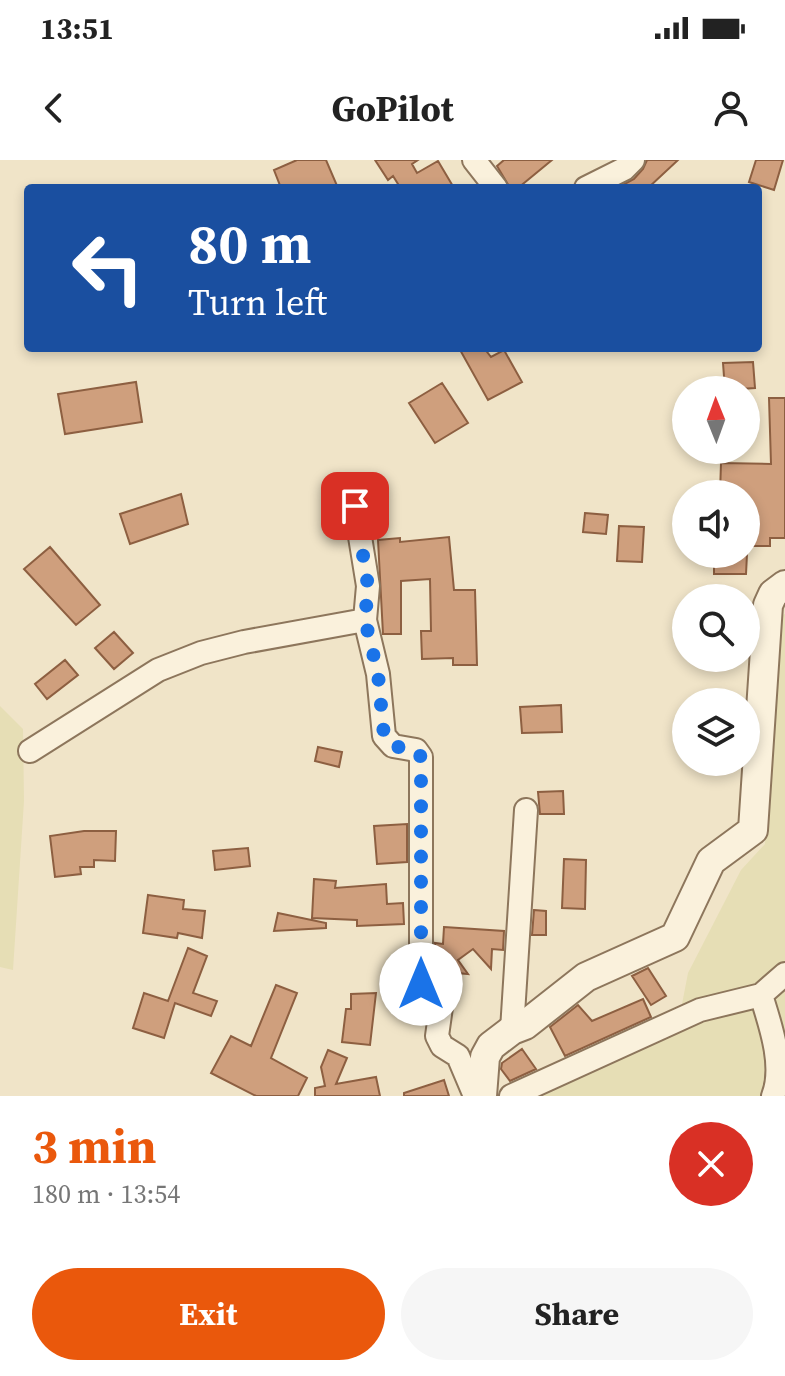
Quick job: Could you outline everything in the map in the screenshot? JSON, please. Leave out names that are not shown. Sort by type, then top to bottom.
[{"type":"street","points":[[474,160],[493,184]]},
{"type":"street","points":[[594,184],[624,169],[633,160]]},
{"type":"street","points":[[355,506],[368,586],[365,620],[378,674],[384,736],[393,746],[416,750],[421,757],[421,984],[442,1000],[437,1036],[442,1046],[458,1056],[475,1096]]},
{"type":"street","points":[[482,1096],[485,1057],[491,1046],[512,1030],[525,1025],[586,977],[675,937],[711,861],[753,830],[768,605],[773,594],[785,585]]},
{"type":"street","points":[[30,751],[158,670],[244,642],[365,620]]},
{"type":"street","points":[[512,1030],[526,810]]},
{"type":"street","points":[[511,1096],[700,1010],[761,995],[785,974]]},
{"type":"street","points":[[761,995],[776,1041],[778,1069],[773,1096]]},
{"type":"shaded area","points":[[785,614],[785,1096],[532,1096],[677,1030],[688,973],[741,870],[765,844],[777,617]]},
{"type":"shaded area","points":[[0,706],[23,729],[24,801],[13,970],[0,967]]},
{"type":"building","points":[[297,160],[326,160],[336,184],[279,184],[274,170]]},
{"type":"building","points":[[375,160],[418,160],[412,164],[417,173],[438,161],[452,184],[398,184],[393,176],[388,180]]},
{"type":"building","points":[[504,160],[552,160],[523,184],[508,184],[497,166]]},
{"type":"building","points":[[647,160],[678,160],[652,184],[625,184],[643,169]]},
{"type":"building","points":[[756,160],[783,160],[774,190],[749,182]]},
{"type":"building","points":[[461,352],[487,352],[491,357],[505,352],[522,382],[488,400]]},
{"type":"building","points":[[753,362],[754,376],[724,376],[723,363]]},
{"type":"building","points":[[136,382],[142,422],[65,434],[58,394]]},
{"type":"building","points":[[442,383],[468,423],[435,443],[409,403]]},
{"type":"building","points":[[769,398],[785,398],[785,538],[770,538],[770,546],[760,546],[760,480],[720,480],[721,464],[771,464]]},
{"type":"building","points":[[181,494],[188,524],[130,544],[120,514]]},
{"type":"building","points":[[585,513],[608,515],[606,534],[583,532]]},
{"type":"building","points":[[619,526],[644,527],[642,562],[617,561]]},
{"type":"building","points":[[449,537],[454,590],[475,590],[477,665],[453,665],[453,658],[422,659],[421,631],[431,631],[430,579],[401,581],[401,634],[383,634],[378,540],[400,538],[400,542]]},
{"type":"building","points":[[50,547],[100,605],[76,625],[24,569]]},
{"type":"building","points":[[714,568],[746,568],[746,574],[714,574]]},
{"type":"building","points":[[114,632],[133,653],[114,669],[95,648]]},
{"type":"building","points":[[65,660],[78,675],[47,699],[35,684]]},
{"type":"building","points":[[561,705],[562,732],[522,733],[520,707]]},
{"type":"building","points":[[318,747],[342,752],[339,767],[315,761]]},
{"type":"building","points":[[563,791],[564,814],[540,814],[538,792]]},
{"type":"building","points":[[407,824],[407,862],[377,864],[374,826]]},
{"type":"building","points":[[84,831],[116,831],[115,861],[94,860],[94,867],[80,867],[81,874],[55,877],[50,836]]},
{"type":"building","points":[[248,848],[250,866],[215,870],[213,851]]},
{"type":"building","points":[[564,859],[586,860],[585,909],[562,908]]},
{"type":"building","points":[[314,879],[336,881],[335,888],[386,884],[387,904],[403,903],[404,924],[357,926],[357,920],[312,918]]},
{"type":"building","points":[[148,895],[184,900],[183,909],[205,911],[202,938],[178,933],[177,938],[143,933]]},
{"type":"building","points":[[534,910],[546,911],[546,935],[532,935]]},
{"type":"building","points":[[278,913],[326,923],[326,928],[274,931]]},
{"type":"building","points":[[444,927],[504,931],[503,950],[492,949],[491,969],[473,949],[458,960],[468,974],[435,971],[435,943],[443,944]]},
{"type":"building","points":[[188,948],[207,956],[193,993],[217,1001],[211,1016],[175,1003],[164,1038],[133,1028],[144,993],[168,1001]]},
{"type":"building","points":[[648,968],[666,996],[651,1005],[632,976]]},
{"type":"building","points":[[276,985],[297,993],[271,1058],[307,1078],[298,1096],[256,1096],[211,1073],[231,1036],[251,1046]]},
{"type":"building","points":[[376,993],[370,1045],[342,1042],[346,1009],[351,1009],[351,994]]},
{"type":"building","points":[[643,999],[651,1017],[565,1056],[550,1027],[578,1005],[592,1021]]},
{"type":"building","points":[[522,1049],[536,1069],[510,1081],[501,1069],[502,1063]]},
{"type":"building","points":[[328,1050],[347,1058],[336,1084],[376,1077],[380,1096],[315,1096],[315,1088],[325,1086],[321,1067]]},
{"type":"building","points":[[444,1080],[449,1096],[404,1096],[404,1093]]},
{"type":"route","points":[[355,506],[368,586],[365,620],[378,674],[384,736],[393,746],[416,750],[421,757],[421,984]]}]
